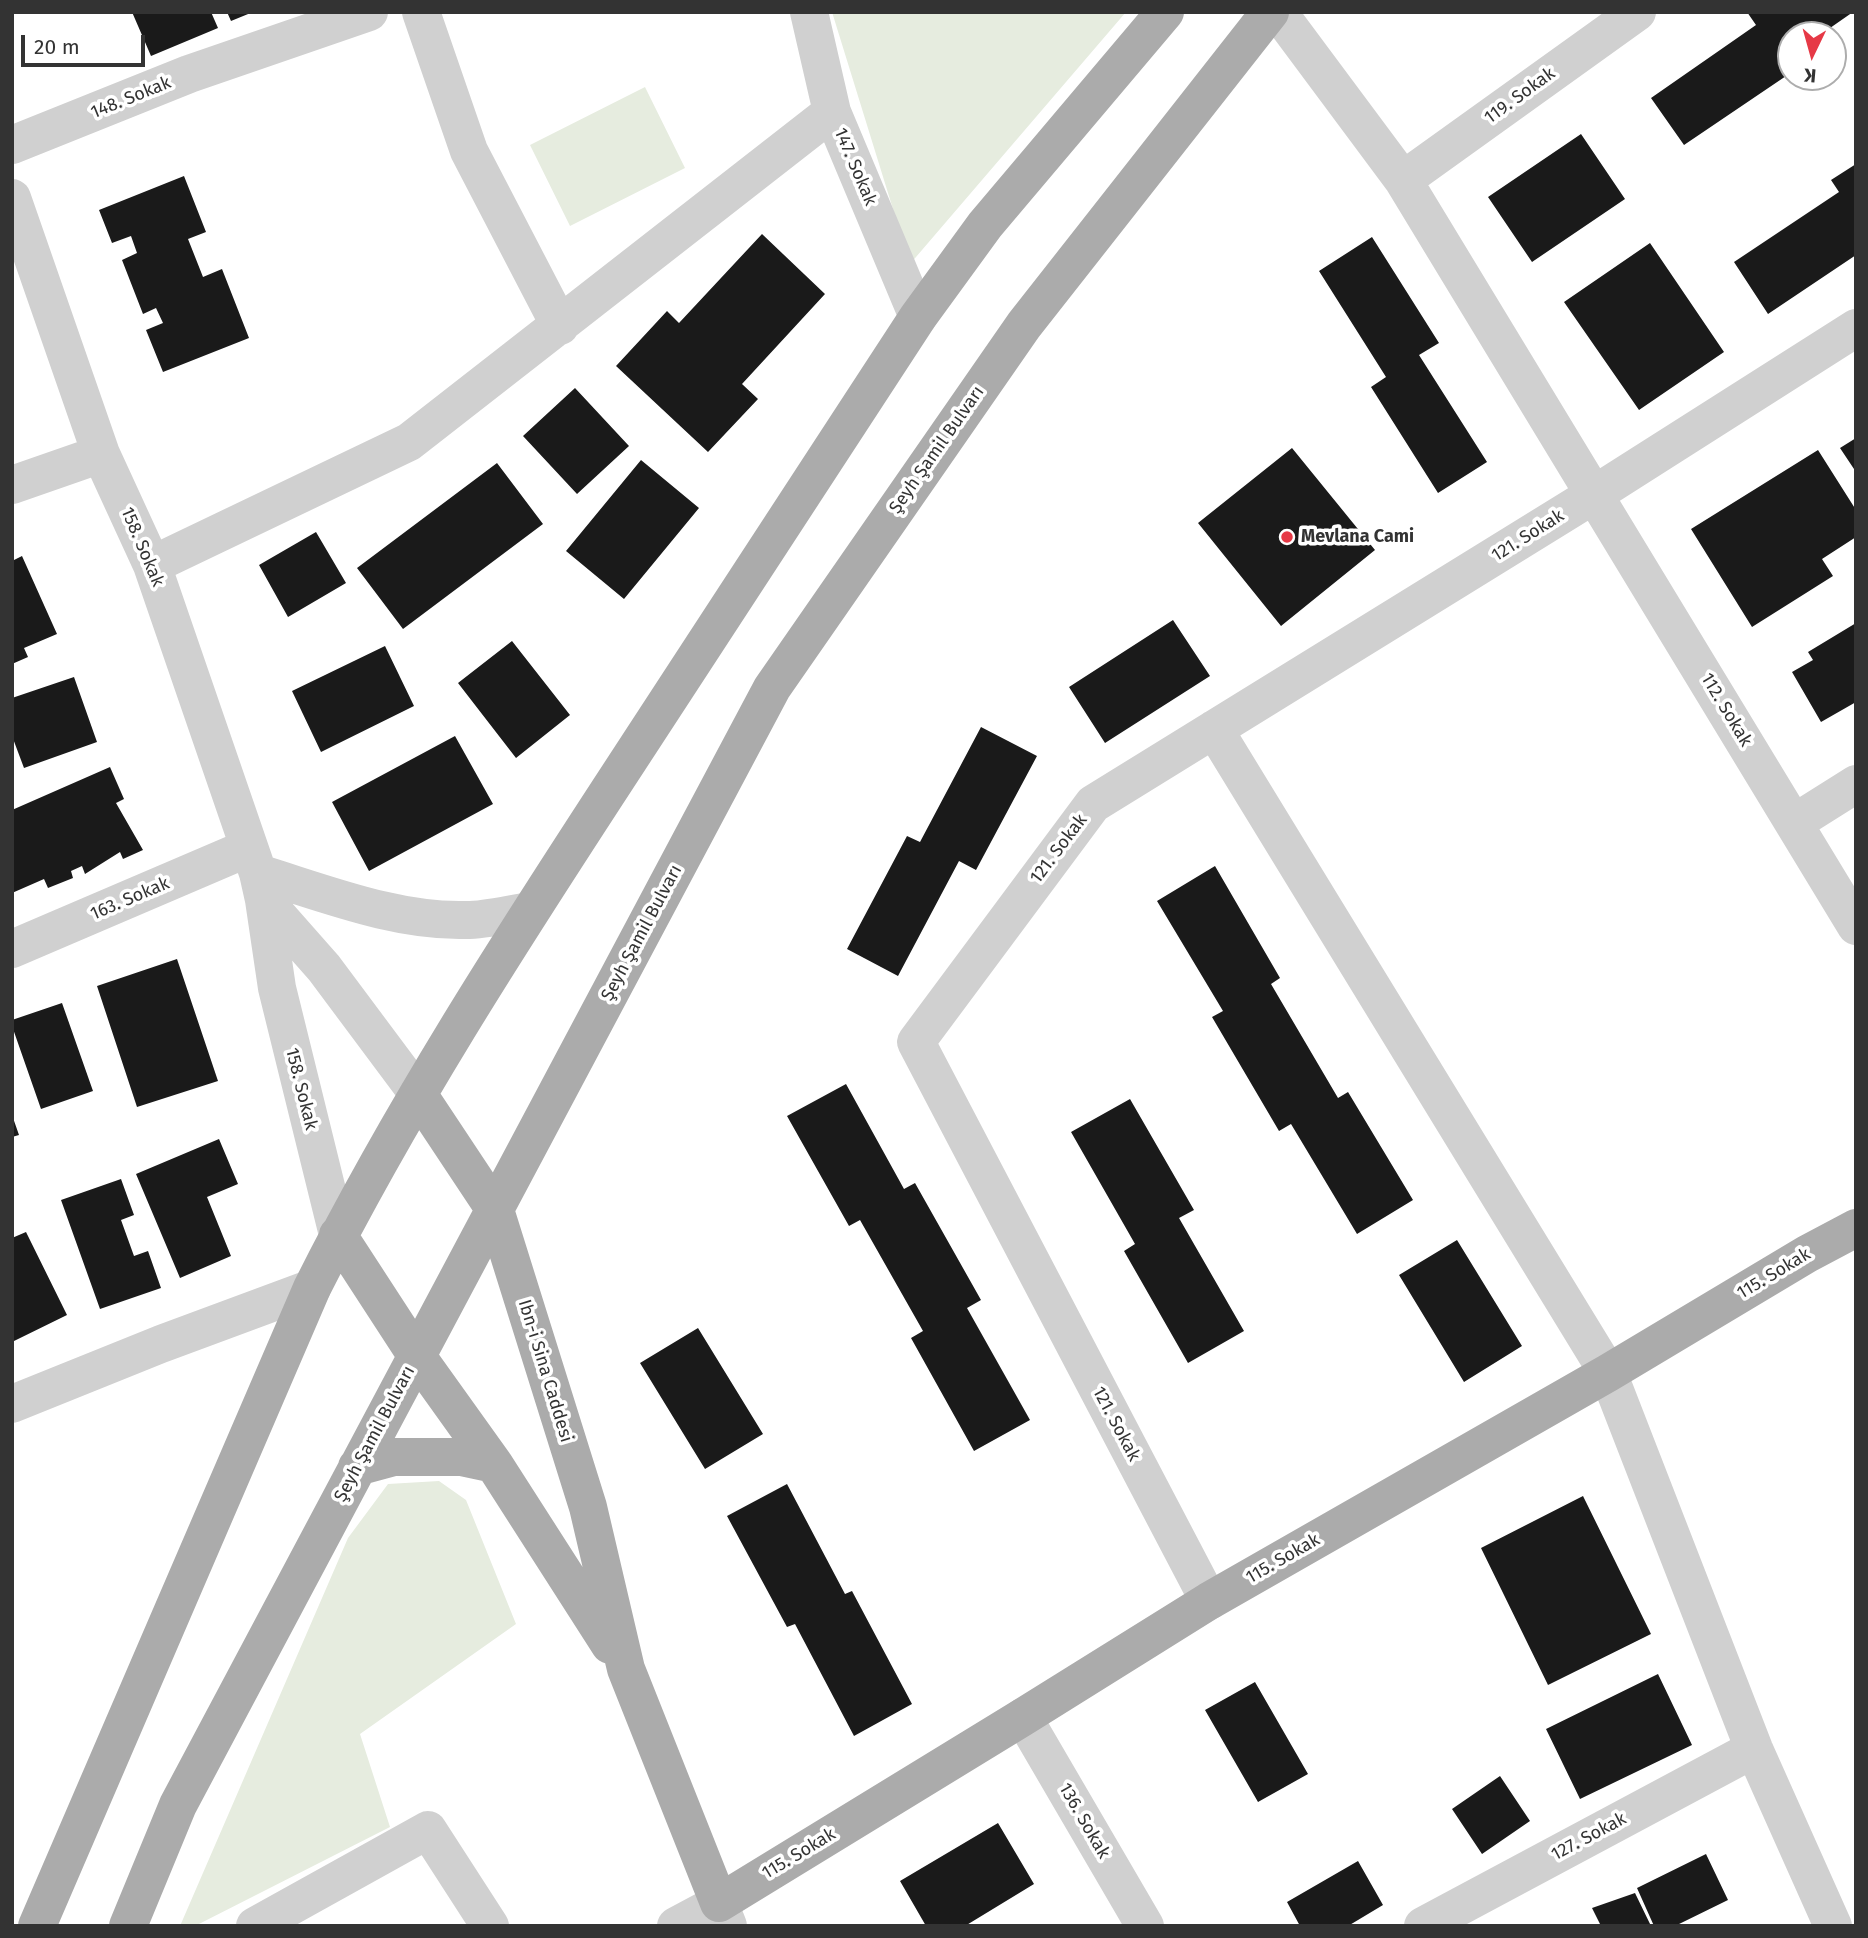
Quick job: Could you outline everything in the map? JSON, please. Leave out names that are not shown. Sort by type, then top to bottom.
[{"type":"main road","points":[[37,1926],[312,1288],[338,1235],[418,1094],[530,911],[918,317],[985,225],[1165,12]]},
{"type":"main road","name":"Şeyh Şamil Bulvarı","points":[[128,1926],[178,1805],[772,688],[1024,325],[1270,12]]},
{"type":"main road","name":"Ibn-i Sina Caddesi","points":[[418,1094],[495,1210],[588,1507],[626,1669],[723,1914]]},
{"type":"main road","name":"115. Sokak","points":[[723,1914],[1023,1717],[1209,1601],[1856,1228]]},
{"type":"main road","name":"Ibn-i Sina Caddesi","points":[[338,1235],[416,1355],[494,1464],[626,1669]]},
{"type":"main road","points":[[357,1467],[394,1457],[461,1457],[494,1464]]},
{"type":"street","name":"148. Sokak","points":[[12,145],[189,74],[369,12]]},
{"type":"street","points":[[421,12],[469,151],[560,326]]},
{"type":"street","name":"147. Sokak","points":[[809,12],[832,112],[918,317]]},
{"type":"street","name":"112. Sokak","points":[[1278,12],[1403,180],[1856,926]]},
{"type":"street","name":"119. Sokak","points":[[1403,180],[1637,12]]},
{"type":"street","points":[[152,565],[410,442],[832,112]]},
{"type":"street","name":"158. Sokak","points":[[12,198],[101,454],[152,565],[257,873],[277,988],[338,1235]]},
{"type":"street","name":"121. Sokak","points":[[1209,1601],[916,1042],[1093,804],[1595,494],[1856,328]]},
{"type":"street","points":[[12,485],[101,454]]},
{"type":"street","points":[[1214,729],[1608,1373],[1755,1749],[1833,1926]]},
{"type":"street","points":[[1794,823],[1856,784]]},
{"type":"street","points":[[257,873],[370,906],[416,916],[466,920],[530,911]]},
{"type":"street","name":"158. Sokak","points":[[257,873],[418,1094]]},
{"type":"street","name":"163. Sokak","points":[[12,949],[257,873]]},
{"type":"street","points":[[12,1404],[161,1344],[312,1288]]},
{"type":"street","name":"136. Sokak","points":[[1023,1717],[1145,1926]]},
{"type":"street","name":"127. Sokak","points":[[1423,1926],[1755,1749]]},
{"type":"street","points":[[256,1926],[428,1830],[490,1926]]},
{"type":"street","points":[[676,1926],[723,1914]]},
{"type":"shaded area","points":[[832,12],[1126,12],[910,264]]},
{"type":"shaded area","points":[[645,87],[685,168],[570,226],[530,145]]},
{"type":"shaded area","points":[[439,1481],[466,1500],[516,1624],[360,1734],[390,1827],[195,1926],[180,1926],[348,1538],[388,1484]]},
{"type":"building","points":[[132,12],[211,12],[218,28],[151,56]]},
{"type":"building","points":[[227,12],[253,12],[231,21]]},
{"type":"building","points":[[1747,12],[1853,12],[1840,21],[1777,21],[1777,82],[1684,145],[1651,98],[1756,25]]},
{"type":"building","points":[[1581,134],[1625,199],[1532,262],[1488,197]]},
{"type":"building","points":[[1856,164],[1856,255],[1768,314],[1734,262],[1839,192],[1831,180]]},
{"type":"building","points":[[184,176],[206,232],[188,239],[203,277],[222,269],[249,338],[163,372],[146,330],[163,323],[156,308],[143,314],[122,260],[137,253],[131,236],[112,243],[99,210]]},
{"type":"building","points":[[762,234],[825,294],[742,384],[758,399],[708,452],[616,366],[667,311],[679,323]]},
{"type":"building","points":[[1372,237],[1439,343],[1419,355],[1487,462],[1438,493],[1371,387],[1386,377],[1319,271]]},
{"type":"building","points":[[1650,243],[1724,352],[1639,410],[1564,302]]},
{"type":"building","points":[[575,388],[629,446],[577,494],[523,436]]},
{"type":"building","points":[[1856,438],[1856,472],[1840,448]]},
{"type":"building","name":"Mevlana Cami","points":[[1292,448],[1375,550],[1281,626],[1198,523]]},
{"type":"building","points":[[1818,450],[1856,510],[1856,537],[1822,559],[1833,576],[1752,627],[1691,529]]},
{"type":"building","points":[[641,460],[699,508],[624,599],[566,551]]},
{"type":"building","points":[[497,463],[543,524],[403,629],[357,568]]},
{"type":"building","points":[[316,532],[346,583],[288,617],[259,565]]},
{"type":"building","points":[[22,556],[57,634],[24,648],[28,657],[12,664],[12,561]]},
{"type":"building","points":[[1173,620],[1210,676],[1105,743],[1069,687]]},
{"type":"building","points":[[1856,623],[1856,702],[1821,722],[1792,672],[1813,660],[1808,652]]},
{"type":"building","points":[[512,641],[570,715],[516,758],[458,683]]},
{"type":"building","points":[[385,646],[414,706],[321,752],[292,691]]},
{"type":"building","points":[[74,677],[97,742],[24,768],[12,736],[12,698]]},
{"type":"building","points":[[981,727],[1037,756],[976,870],[959,861],[898,976],[847,949],[907,836],[920,842]]},
{"type":"building","points":[[455,736],[493,804],[369,871],[332,802]]},
{"type":"building","points":[[110,767],[124,799],[116,803],[143,850],[123,859],[120,852],[85,874],[82,866],[71,871],[73,878],[48,888],[44,879],[12,893],[12,810]]},
{"type":"building","points":[[1215,866],[1280,978],[1271,984],[1338,1098],[1348,1092],[1413,1200],[1357,1234],[1291,1124],[1279,1131],[1212,1017],[1223,1011],[1157,901]]},
{"type":"building","points":[[177,959],[218,1081],[137,1107],[97,986]]},
{"type":"building","points":[[62,1003],[93,1091],[41,1109],[12,1020]]},
{"type":"building","points":[[846,1084],[904,1189],[915,1183],[981,1300],[967,1308],[1030,1420],[974,1451],[911,1338],[923,1331],[860,1220],[849,1226],[787,1116]]},
{"type":"building","points":[[1130,1099],[1194,1210],[1179,1218],[1244,1331],[1188,1363],[1124,1251],[1135,1244],[1071,1132]]},
{"type":"building","points":[[12,1115],[19,1135],[12,1137]]},
{"type":"building","points":[[219,1139],[238,1184],[207,1197],[231,1256],[180,1278],[136,1174]]},
{"type":"building","points":[[121,1179],[134,1215],[121,1220],[134,1256],[148,1251],[161,1288],[100,1309],[61,1200]]},
{"type":"building","points":[[26,1232],[67,1315],[12,1342],[12,1238]]},
{"type":"building","points":[[1457,1240],[1522,1346],[1464,1382],[1399,1275]]},
{"type":"building","points":[[698,1328],[763,1434],[705,1469],[640,1363]]},
{"type":"building","points":[[787,1484],[845,1594],[852,1591],[912,1704],[854,1736],[795,1624],[787,1627],[727,1516]]},
{"type":"building","points":[[1583,1496],[1651,1634],[1548,1685],[1481,1548]]},
{"type":"building","points":[[1658,1674],[1692,1745],[1580,1799],[1546,1729]]},
{"type":"building","points":[[1255,1682],[1308,1774],[1258,1802],[1205,1710]]},
{"type":"building","points":[[1500,1776],[1530,1821],[1482,1854],[1452,1809]]},
{"type":"building","points":[[998,1823],[1034,1884],[965,1926],[926,1926],[900,1881]]},
{"type":"building","points":[[1706,1854],[1728,1900],[1675,1926],[1654,1926],[1637,1888]]},
{"type":"building","points":[[1358,1861],[1383,1905],[1348,1926],[1300,1926],[1287,1902]]},
{"type":"building","points":[[1635,1893],[1651,1926],[1601,1926],[1592,1908]]},
{"type":"place","name":"Mevlana Cami","points":[[1287,537]]}]
